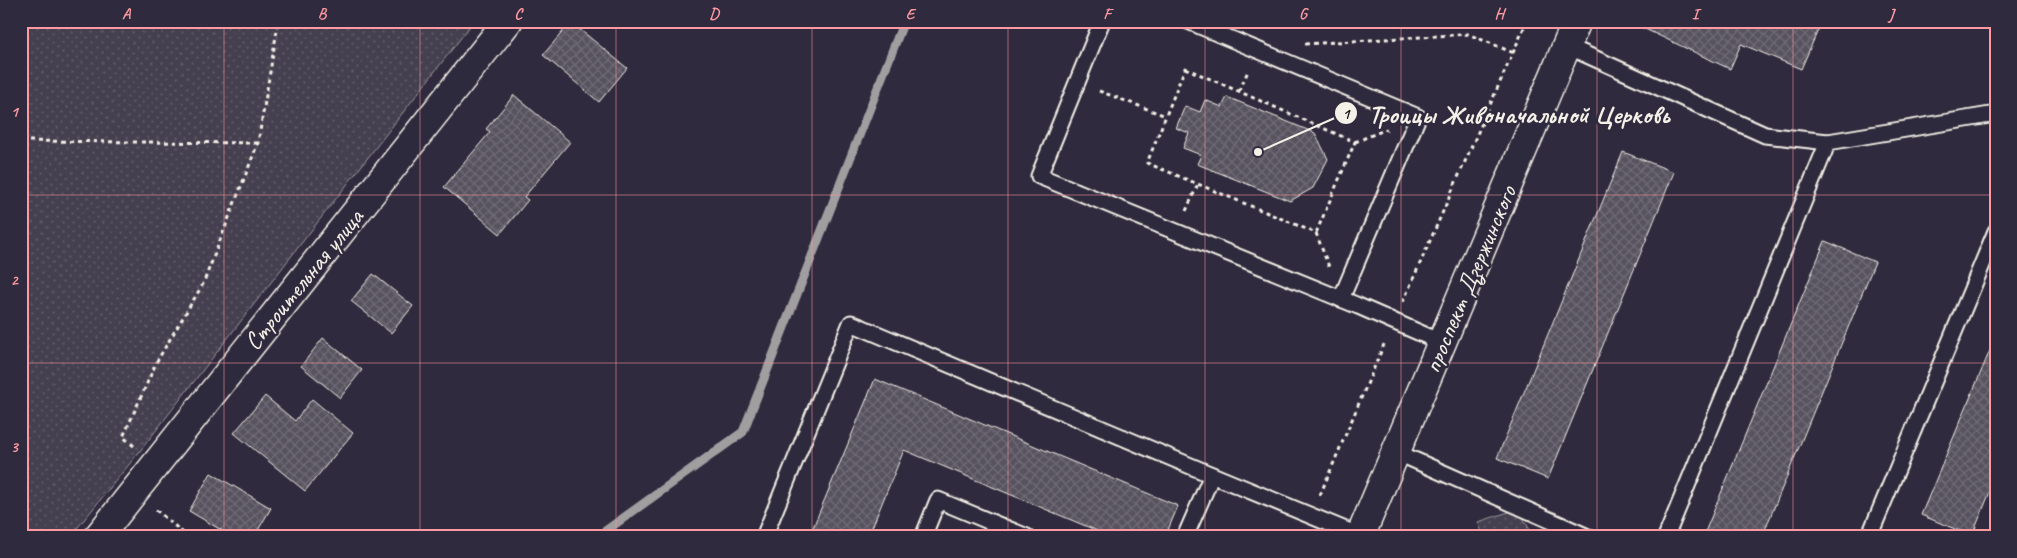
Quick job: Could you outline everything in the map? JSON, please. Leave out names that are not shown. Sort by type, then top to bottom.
[{"type":"street","name":"Строительная улица","points":[[98,537],[508,21]]},
{"type":"street","name":"проспект Дзержинского","points":[[1360,537],[1572,34]]},
{"type":"lane","points":[[1102,21],[1038,176],[1341,299],[1443,343]]},
{"type":"lane","points":[[1188,21],[1418,116],[1341,299]]},
{"type":"lane","points":[[1572,34],[1765,135],[1828,142],[1996,114]]},
{"type":"lane","points":[[1666,537],[1828,142]]},
{"type":"lane","points":[[1869,537],[1996,231]]},
{"type":"lane","points":[[764,537],[851,323],[1360,537]]},
{"type":"lane","points":[[1396,452],[1588,537]]},
{"type":"lane","points":[[1185,537],[1212,474]]},
{"type":"lane","points":[[923,537],[938,500],[1027,537]]},
{"type":"path","points":[[156,464],[124,437],[157,361],[203,284],[258,143],[277,21]]},
{"type":"path","points":[[1311,516],[1394,321],[1527,21]]},
{"type":"path","points":[[1299,44],[1468,34],[1514,53]]},
{"type":"path","points":[[1185,68],[1355,142],[1316,233],[1198,184],[1147,163],[1185,68]]},
{"type":"path","points":[[1077,83],[1166,116]]},
{"type":"path","points":[[21,141],[258,143]]},
{"type":"path","points":[[1177,232],[1198,184]]},
{"type":"path","points":[[134,491],[188,537]]},
{"type":"shaded area","points":[[21,21],[474,21],[140,451],[70,537],[21,537]]},
{"type":"shaded area","points":[[1518,509],[1534,537],[1484,537],[1478,522]]},
{"type":"building","points":[[1628,21],[1822,21],[1801,69],[1741,44],[1730,69]]},
{"type":"building","points":[[571,22],[627,68],[599,102],[543,55]]},
{"type":"building","points":[[514,95],[570,142],[524,197],[528,200],[500,234],[444,187],[490,132],[486,129]]},
{"type":"building","points":[[1227,97],[1315,133],[1328,159],[1313,188],[1290,201],[1197,164],[1201,155],[1183,148],[1189,133],[1176,128],[1185,106],[1200,112],[1205,100],[1222,107]]},
{"type":"building","points":[[1623,152],[1674,172],[1548,479],[1497,458]]},
{"type":"building","points":[[1825,241],[1875,262],[1762,537],[1703,537]]},
{"type":"building","points":[[373,274],[413,306],[391,333],[351,301]]},
{"type":"building","points":[[1996,336],[1996,477],[1972,536],[1921,515]]},
{"type":"building","points":[[323,338],[362,370],[340,398],[301,366]]},
{"type":"building","points":[[875,379],[1178,506],[1165,537],[1112,537],[904,450],[868,537],[809,537]]},
{"type":"building","points":[[265,396],[295,421],[312,399],[353,433],[305,491],[234,433]]},
{"type":"building","points":[[211,473],[271,508],[254,537],[233,537],[189,511]]},
{"type":"waterway","points":[[597,537],[743,432],[904,21]]},
{"type":"place","name":"Троицы Живоначальной Церковь","points":[[1258,152]]}]
